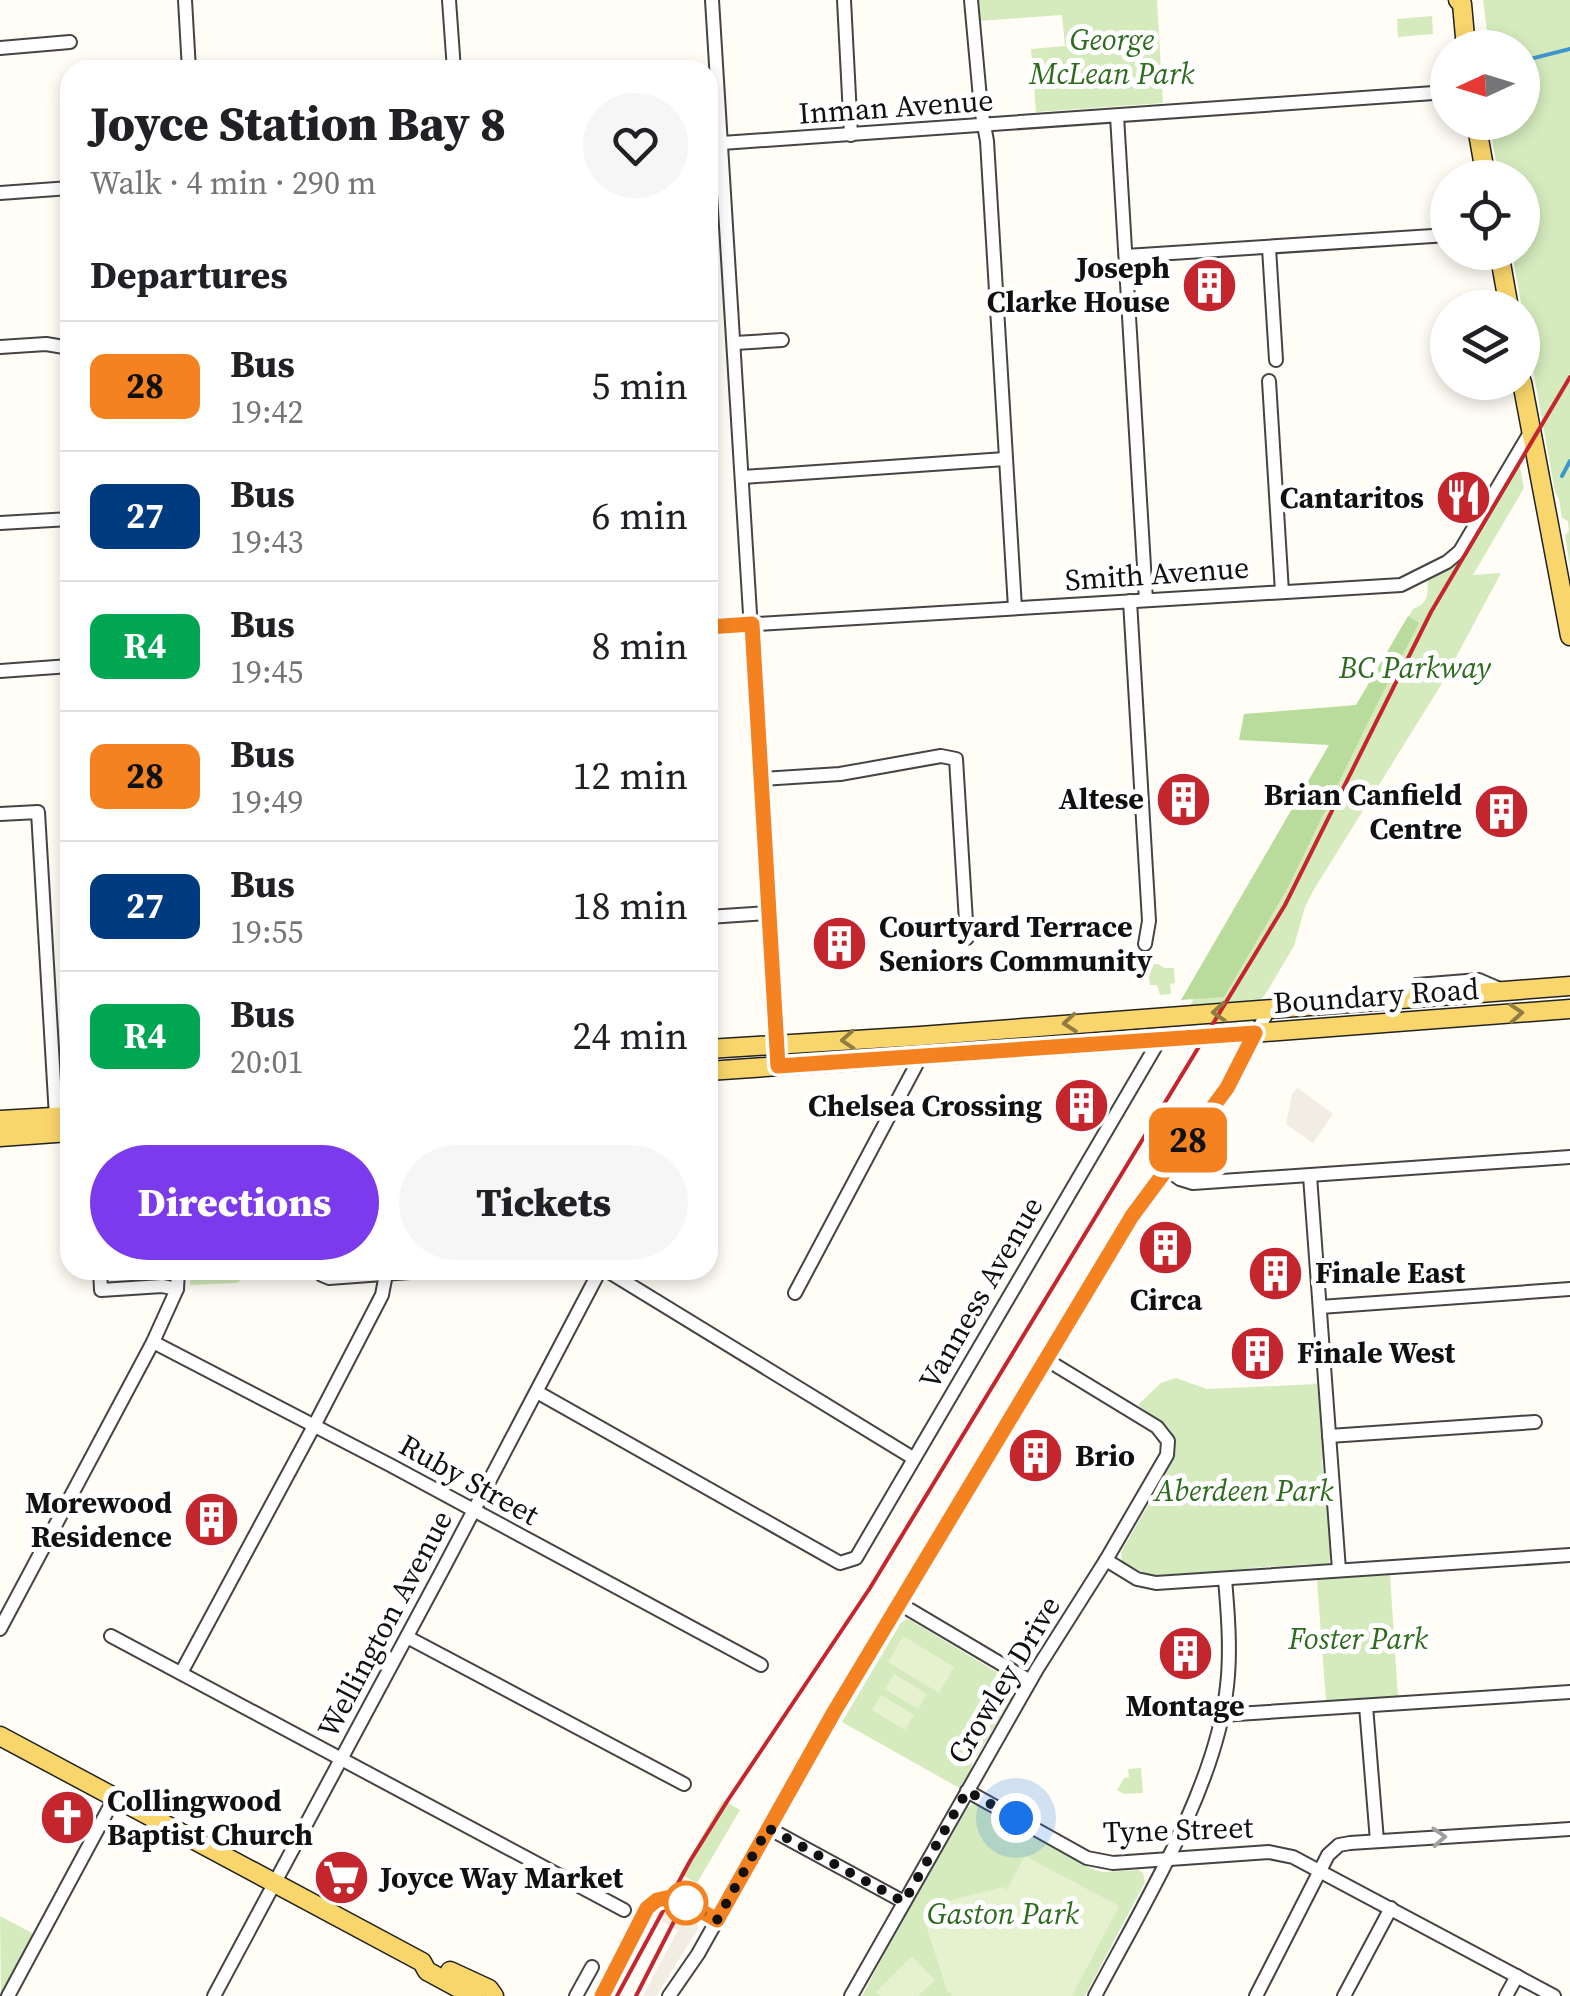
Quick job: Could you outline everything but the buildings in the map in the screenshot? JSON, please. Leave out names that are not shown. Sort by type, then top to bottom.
[{"type":"main road","points":[[1462,1],[1464,30]]},
{"type":"main road","points":[[1525,400],[1570,636]]},
{"type":"main road","name":"Boundary Road","points":[[718,1049],[1570,986]]},
{"type":"main road","name":"Boundary Road","points":[[718,1070],[1570,1009]]},
{"type":"main road","points":[[0,1120],[60,1116]]},
{"type":"main road","points":[[0,1137],[60,1133]]},
{"type":"main road","points":[[0,1736],[422,1962],[431,1962],[490,1989],[494,1996]]},
{"type":"main road","points":[[422,1962],[427,1971],[474,1996]]},
{"type":"street","points":[[185,0],[188,60]]},
{"type":"street","points":[[450,0],[453,60]]},
{"type":"street","points":[[712,0],[713,60]]},
{"type":"street","points":[[844,0],[850,135]]},
{"type":"street","points":[[971,0],[985,125],[1015,608]]},
{"type":"street","points":[[0,48],[70,42]]},
{"type":"street","name":"Inman Avenue","points":[[718,144],[1430,93]]},
{"type":"street","points":[[1117,116],[1146,600]]},
{"type":"street","points":[[718,174],[735,342],[778,1066]]},
{"type":"street","points":[[0,192],[60,189]]},
{"type":"street","points":[[1126,256],[1430,236]]},
{"type":"street","points":[[1270,248],[1276,360]]},
{"type":"street","points":[[735,342],[782,340]]},
{"type":"street","points":[[0,347],[60,346]]},
{"type":"street","points":[[1270,381],[1282,592]]},
{"type":"street","name":"Smith Avenue","points":[[718,626],[1401,585],[1447,562],[1460,550],[1531,431]]},
{"type":"street","points":[[743,476],[1005,459]]},
{"type":"street","points":[[0,523],[60,520]]},
{"type":"street","points":[[1130,601],[1149,921],[1145,944]]},
{"type":"street","points":[[0,670],[60,667]]},
{"type":"street","points":[[761,779],[840,774],[941,756],[956,758],[967,938]]},
{"type":"street","points":[[0,814],[38,812],[60,1080]]},
{"type":"street","points":[[718,916],[769,913]]},
{"type":"street","points":[[669,1996],[698,1954],[834,1712],[1138,1207],[1227,1088],[1268,1008]]},
{"type":"street","points":[[795,1293],[921,1056],[920,1036]]},
{"type":"street","name":"Vanness Avenue","points":[[537,1392],[840,1563],[856,1558],[1160,1039]]},
{"type":"street","points":[[1166,1170],[1193,1183],[1570,1157]]},
{"type":"street","points":[[1310,1176],[1339,1570]]},
{"type":"street","points":[[100,1280],[101,1290],[162,1286],[177,1289]]},
{"type":"street","points":[[0,1629],[152,1342],[177,1280]]},
{"type":"street","points":[[181,1673],[382,1295],[385,1280]]},
{"type":"street","name":"Wellington Avenue","points":[[214,1996],[599,1280]]},
{"type":"street","points":[[616,1280],[914,1458]]},
{"type":"street","points":[[1320,1307],[1570,1289]]},
{"type":"street","name":"Ruby Street","points":[[152,1342],[760,1665]]},
{"type":"street","name":"Crowley Drive","points":[[850,1996],[1030,1680],[1165,1461],[1168,1441],[1164,1434],[1047,1360]]},
{"type":"street","points":[[1329,1436],[1535,1422]]},
{"type":"street","points":[[1106,1560],[1147,1583],[1570,1555]]},
{"type":"street","points":[[1096,1996],[1203,1779],[1227,1687],[1225,1579]]},
{"type":"street","points":[[900,1604],[1030,1680]]},
{"type":"street","points":[[111,1636],[624,1910]]},
{"type":"street","points":[[407,1637],[684,1784]]},
{"type":"street","points":[[1222,1715],[1570,1692]]},
{"type":"street","points":[[1366,1706],[1377,1841]]},
{"type":"street","name":"Tyne Street","points":[[967,1791],[1087,1858],[1113,1863],[1269,1852],[1292,1857],[1554,1996]]},
{"type":"street","points":[[8,1996],[114,1797]]},
{"type":"street","points":[[768,1828],[904,1902]]},
{"type":"street","points":[[1256,1996],[1328,1854],[1339,1845],[1570,1829]]},
{"type":"street","points":[[1344,1996],[1391,1908]]},
{"type":"street","points":[[576,1996],[592,1967]]},
{"type":"street","points":[[1506,1996],[1517,1976]]},
{"type":"green space","name":"George McLean Park","points":[[975,0],[1157,0],[1163,103],[1036,112],[1031,49],[1065,46],[1062,15],[978,21]]},
{"type":"green space","points":[[1483,0],[1570,0],[1570,568],[1565,535],[1569,531],[1568,521],[1562,518],[1555,492],[1538,400],[1540,290],[1519,290],[1515,270],[1540,270],[1540,160],[1496,160],[1492,140],[1540,140],[1540,30],[1487,30]]},
{"type":"green space","points":[[1432,16],[1433,30],[1430,34],[1398,37],[1397,19]]},
{"type":"green space","name":"BC Parkway","points":[[1519,462],[1524,488],[1473,575],[1501,573],[1441,685],[1313,891],[1294,946],[1265,995],[1258,1002],[1188,1009],[1413,609],[1425,600],[1428,577],[1439,571]]},
{"type":"green space","points":[[1408,616],[1419,623],[1288,887],[1224,997],[1181,1000],[1329,745],[1239,740],[1244,714],[1356,705]]},
{"type":"green space","points":[[1147,965],[1174,968],[1171,994],[1160,995],[1157,985],[1150,985]]},
{"type":"green space","points":[[190,1280],[241,1280],[237,1283],[190,1285]]},
{"type":"green space","name":"Aberdeen Park","points":[[1176,1378],[1207,1389],[1317,1384],[1329,1563],[1250,1568],[1243,1572],[1156,1575],[1122,1562],[1121,1552],[1165,1476],[1174,1452],[1169,1428],[1138,1405],[1161,1383]]},
{"type":"green space","name":"Foster Park","points":[[1390,1575],[1398,1697],[1326,1701],[1317,1580]]},
{"type":"green space","points":[[906,1619],[1015,1681],[1017,1689],[961,1789],[842,1722]]},
{"type":"green space","points":[[903,1636],[954,1667],[939,1693],[888,1662]]},
{"type":"green space","points":[[894,1674],[927,1694],[918,1709],[885,1689]]},
{"type":"green space","points":[[881,1695],[914,1715],[905,1730],[872,1710]]},
{"type":"green space","points":[[1141,1768],[1143,1793],[1124,1794],[1117,1790],[1129,1777],[1128,1769]]},
{"type":"green space","points":[[723,1800],[740,1810],[697,1883],[680,1874]]},
{"type":"green space","name":"Gaston Park","points":[[972,1804],[1092,1869],[1143,1873],[1145,1882],[1085,1996],[862,1996],[919,1888]]},
{"type":"green space","points":[[1025,1856],[1119,1906],[1072,1996],[951,1996],[923,1916],[930,1905],[1004,1887],[1006,1891]]},
{"type":"green space","points":[[0,1916],[32,1933],[1,1996]]},
{"type":"green space","points":[[912,1956],[935,1980],[918,1996],[880,1996],[876,1992]]},
{"type":"shaded area","points":[[1298,1088],[1333,1114],[1313,1143],[1286,1124],[1292,1094]]},
{"type":"shaded area","points":[[670,1904],[697,1919],[698,1929],[656,1996],[643,1996],[678,1930],[651,1915],[661,1905]]},
{"type":"waterway","points":[[1540,56],[1570,49]]},
{"type":"waterway","points":[[1562,476],[1570,461]]},
{"type":"railway","points":[[617,1996],[690,1861],[870,1588],[1285,905],[1431,612],[1570,377]]},
{"type":"railway","points":[[636,1996],[686,1898]]},
{"type":"bus line","name":"28","points":[[602,1996],[647,1908],[657,1900],[675,1896],[717,1920],[834,1712],[1132,1216],[1227,1088],[1255,1033],[778,1066],[752,624],[718,626]]},
{"type":"place","name":"Joseph Clarke House","points":[[1209,285]]},
{"type":"place","name":"Cantaritos","points":[[1463,498]]},
{"type":"place","name":"Altese","points":[[1183,799]]},
{"type":"place","name":"Brian Canfield Centre","points":[[1501,812]]},
{"type":"place","name":"Courtyard Terrace Seniors Community","points":[[840,944]]},
{"type":"place","name":"Chelsea Crossing","points":[[1081,1106]]},
{"type":"place","name":"Circa","points":[[1166,1248]]},
{"type":"place","name":"Finale East","points":[[1276,1273]]},
{"type":"place","name":"Finale West","points":[[1258,1353]]},
{"type":"place","name":"Brio","points":[[1036,1456]]},
{"type":"place","name":"Morewood Residence","points":[[211,1520]]},
{"type":"place","name":"Montage","points":[[1185,1654]]},
{"type":"place","name":"Collingwood Baptist Church","points":[[68,1818]]},
{"type":"place","name":"Joyce Way Market","points":[[341,1878]]},
{"type":"route","points":[[686,1903],[717,1920],[768,1828],[904,1902],[967,1791],[1016,1818]]}]
